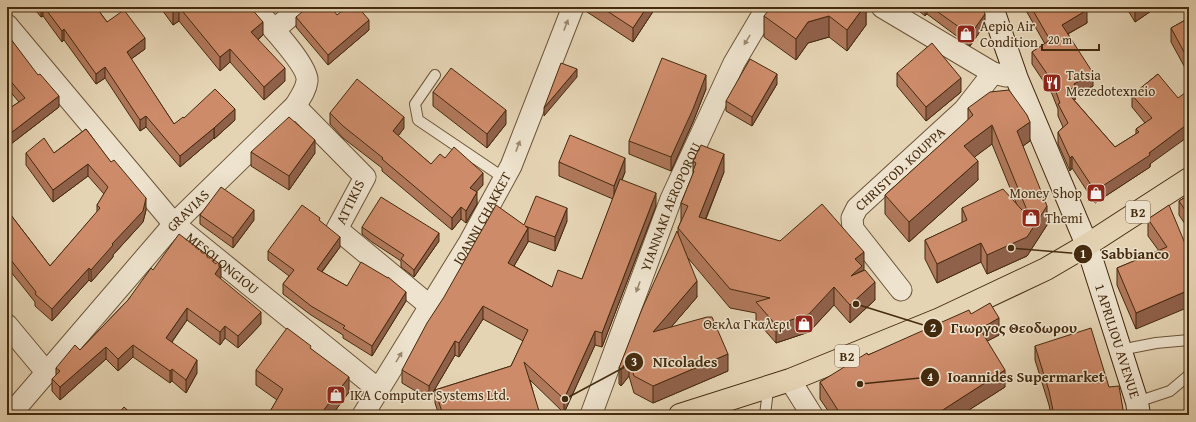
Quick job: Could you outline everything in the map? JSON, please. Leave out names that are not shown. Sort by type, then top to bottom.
[{"type":"main road","name":"1 APRILIOU AVENUE","points":[[992,7],[1017,79],[1087,245],[1138,408]]},
{"type":"main road","name":"B2","points":[[680,415],[790,380],[940,319],[1046,269],[1087,245],[1189,179]]},
{"type":"street","name":"GRAVIAS","points":[[10,415],[174,224],[295,106],[305,91],[308,80],[302,66],[254,7]]},
{"type":"street","points":[[274,30],[301,7]]},
{"type":"street","name":"IOANNI CHAKKET","points":[[363,415],[469,243],[511,166],[573,7]]},
{"type":"street","name":"YIANNAKI AEROPOROU","points":[[591,415],[671,199],[734,63],[767,7]]},
{"type":"street","points":[[882,7],[993,73],[1017,79]]},
{"type":"street","name":"MESOLONGIOU","points":[[7,26],[174,224],[379,390]]},
{"type":"street","name":"CHRISTOD. KOUPPA","points":[[901,290],[853,228],[852,218],[857,208],[964,110],[993,73]]},
{"type":"street","name":"ATTIKIS","points":[[295,106],[365,177],[337,228],[430,306]]},
{"type":"street","points":[[7,326],[47,373]]},
{"type":"street","points":[[790,380],[812,415]]},
{"type":"lane","points":[[435,76],[415,104],[418,120],[504,178]]},
{"type":"lane","points":[[1120,350],[1156,343],[1189,340]]},
{"type":"lane","points":[[1138,408],[1170,391],[1189,375]]},
{"type":"lane","points":[[765,415],[768,390]]},
{"type":"building","points":[[44,7],[96,7],[107,22],[124,10],[145,38],[127,52],[174,124],[183,117],[184,118],[215,89],[235,109],[180,156],[146,116],[140,120],[105,67],[96,74],[64,29],[62,31]]},
{"type":"building","points":[[170,7],[179,7],[173,12]]},
{"type":"building","points":[[179,7],[250,7],[263,22],[251,32],[285,68],[264,87],[230,49],[220,57]]},
{"type":"building","points":[[308,7],[331,7],[337,15],[347,7],[358,7],[369,20],[328,55],[296,17]]},
{"type":"building","points":[[601,7],[647,7],[633,28]]},
{"type":"building","points":[[771,7],[864,7],[847,30],[829,16],[808,22],[796,39],[764,16]]},
{"type":"building","points":[[931,7],[983,7],[985,14],[970,35]]},
{"type":"building","points":[[1031,7],[1085,7],[1087,10],[1062,25],[1093,73],[1074,84],[1075,87],[1066,91],[1115,147],[1139,132],[1136,129],[1152,118],[1132,95],[1158,74],[1178,98],[1189,90],[1189,123],[1149,153],[1150,155],[1095,191],[1072,156],[1070,158],[1058,132],[1068,123],[1058,104],[1060,103],[1052,81],[1032,52],[1050,40]]},
{"type":"building","points":[[1132,7],[1143,7],[1135,12]]},
{"type":"building","points":[[1189,18],[1189,61],[1171,28]]},
{"type":"building","points":[[7,34],[38,75],[40,74],[59,96],[7,136],[7,110],[25,98],[7,77]]},
{"type":"building","points":[[932,43],[961,78],[926,107],[897,73]]},
{"type":"building","points":[[662,58],[706,75],[693,109],[671,157],[629,141]]},
{"type":"building","points":[[750,59],[777,74],[752,117],[726,101]]},
{"type":"building","points":[[561,63],[577,69],[544,108]]},
{"type":"building","points":[[451,68],[506,110],[487,134],[433,92]]},
{"type":"building","points":[[357,79],[404,117],[393,131],[431,164],[440,154],[445,158],[454,147],[483,173],[470,188],[477,192],[466,211],[461,207],[452,218],[382,159],[383,158],[343,126],[330,113]]},
{"type":"building","points":[[1009,90],[1027,115],[1030,122],[1017,131],[1047,206],[1027,237],[987,255],[981,243],[937,264],[925,240],[967,220],[962,208],[1003,189],[1031,220],[992,125],[964,146],[978,161],[909,222],[885,195],[973,115],[968,108],[990,92]]},
{"type":"building","points":[[289,117],[315,140],[289,176],[251,152]]},
{"type":"building","points":[[86,129],[111,162],[114,160],[146,198],[143,211],[112,244],[113,245],[91,270],[89,268],[52,309],[35,294],[36,292],[7,255],[7,210],[50,266],[100,208],[97,205],[108,187],[88,164],[53,190],[26,153],[44,138],[54,153]]},
{"type":"building","points":[[570,135],[625,158],[614,186],[559,162]]},
{"type":"building","points":[[701,145],[724,154],[699,217],[780,241],[822,204],[864,252],[855,259],[862,266],[851,276],[865,270],[875,282],[850,305],[834,287],[809,314],[776,325],[756,302],[770,298],[730,289],[678,228],[688,206],[681,203],[694,171],[696,163],[693,161]]},
{"type":"building","points":[[620,179],[656,193],[602,333],[595,331],[564,399],[524,362],[539,411],[527,415],[443,415],[435,390],[511,366],[528,330],[483,306],[459,343],[455,341],[429,386],[402,370],[427,323],[444,297],[496,205],[524,225],[536,196],[567,208],[555,237],[525,226],[528,228],[508,263],[552,287],[558,270],[582,279]]},
{"type":"building","points":[[221,187],[254,210],[233,238],[200,215]]},
{"type":"building","points":[[1189,195],[1189,216],[1179,201]]},
{"type":"building","points":[[381,197],[439,233],[414,270],[401,259],[404,255],[362,227]]},
{"type":"building","points":[[302,205],[320,218],[319,220],[340,237],[317,269],[347,286],[361,262],[388,277],[406,292],[372,346],[343,328],[345,326],[311,306],[283,284],[294,270],[268,251]]},
{"type":"building","points":[[1169,205],[1189,253],[1189,290],[1136,313],[1117,268],[1167,247],[1148,219]]},
{"type":"building","points":[[677,231],[697,281],[653,332],[707,317],[712,317],[728,354],[653,386],[634,376],[629,359],[621,369],[619,368],[642,309]]},
{"type":"building","points":[[179,234],[221,265],[215,274],[261,312],[238,336],[225,326],[220,332],[187,308],[166,338],[197,360],[186,380],[172,369],[170,371],[133,345],[118,359],[106,347],[60,387],[52,379],[60,371],[56,368],[75,345],[80,350],[128,300],[151,268],[153,270]]},
{"type":"building","points":[[990,303],[999,318],[980,329],[1005,370],[935,415],[841,415],[820,382],[867,353],[868,355],[969,310],[971,314]]},
{"type":"building","points":[[287,328],[311,346],[310,348],[349,377],[320,415],[268,415],[283,389],[256,370]]},
{"type":"building","points":[[1091,328],[1109,387],[1119,386],[1124,415],[1054,415],[1049,391],[1035,346]]},
{"type":"building","points":[[124,407],[133,415],[117,415]]},
{"type":"building","points":[[1189,411],[1189,415],[1174,415]]},
{"type":"place","name":"Aepio Air Condition","points":[[966,34]]},
{"type":"place","name":"Tatsia Mezedotexneio","points":[[1052,83]]},
{"type":"place","name":"Money Shop","points":[[1096,193]]},
{"type":"place","name":"Themi","points":[[1031,218]]},
{"type":"place","name":"Sabbianco","points":[[1011,248]]},
{"type":"place","name":"Γιωργος Θεοδωρου","points":[[856,304]]},
{"type":"place","name":"Θεκλα Γκαλερι","points":[[804,324]]},
{"type":"place","name":"Ioannides Supermarket","points":[[860,384]]},
{"type":"place","name":"IKA Computer Systems Ltd.","points":[[336,395]]},
{"type":"place","name":"NIcolades","points":[[565,399]]}]
